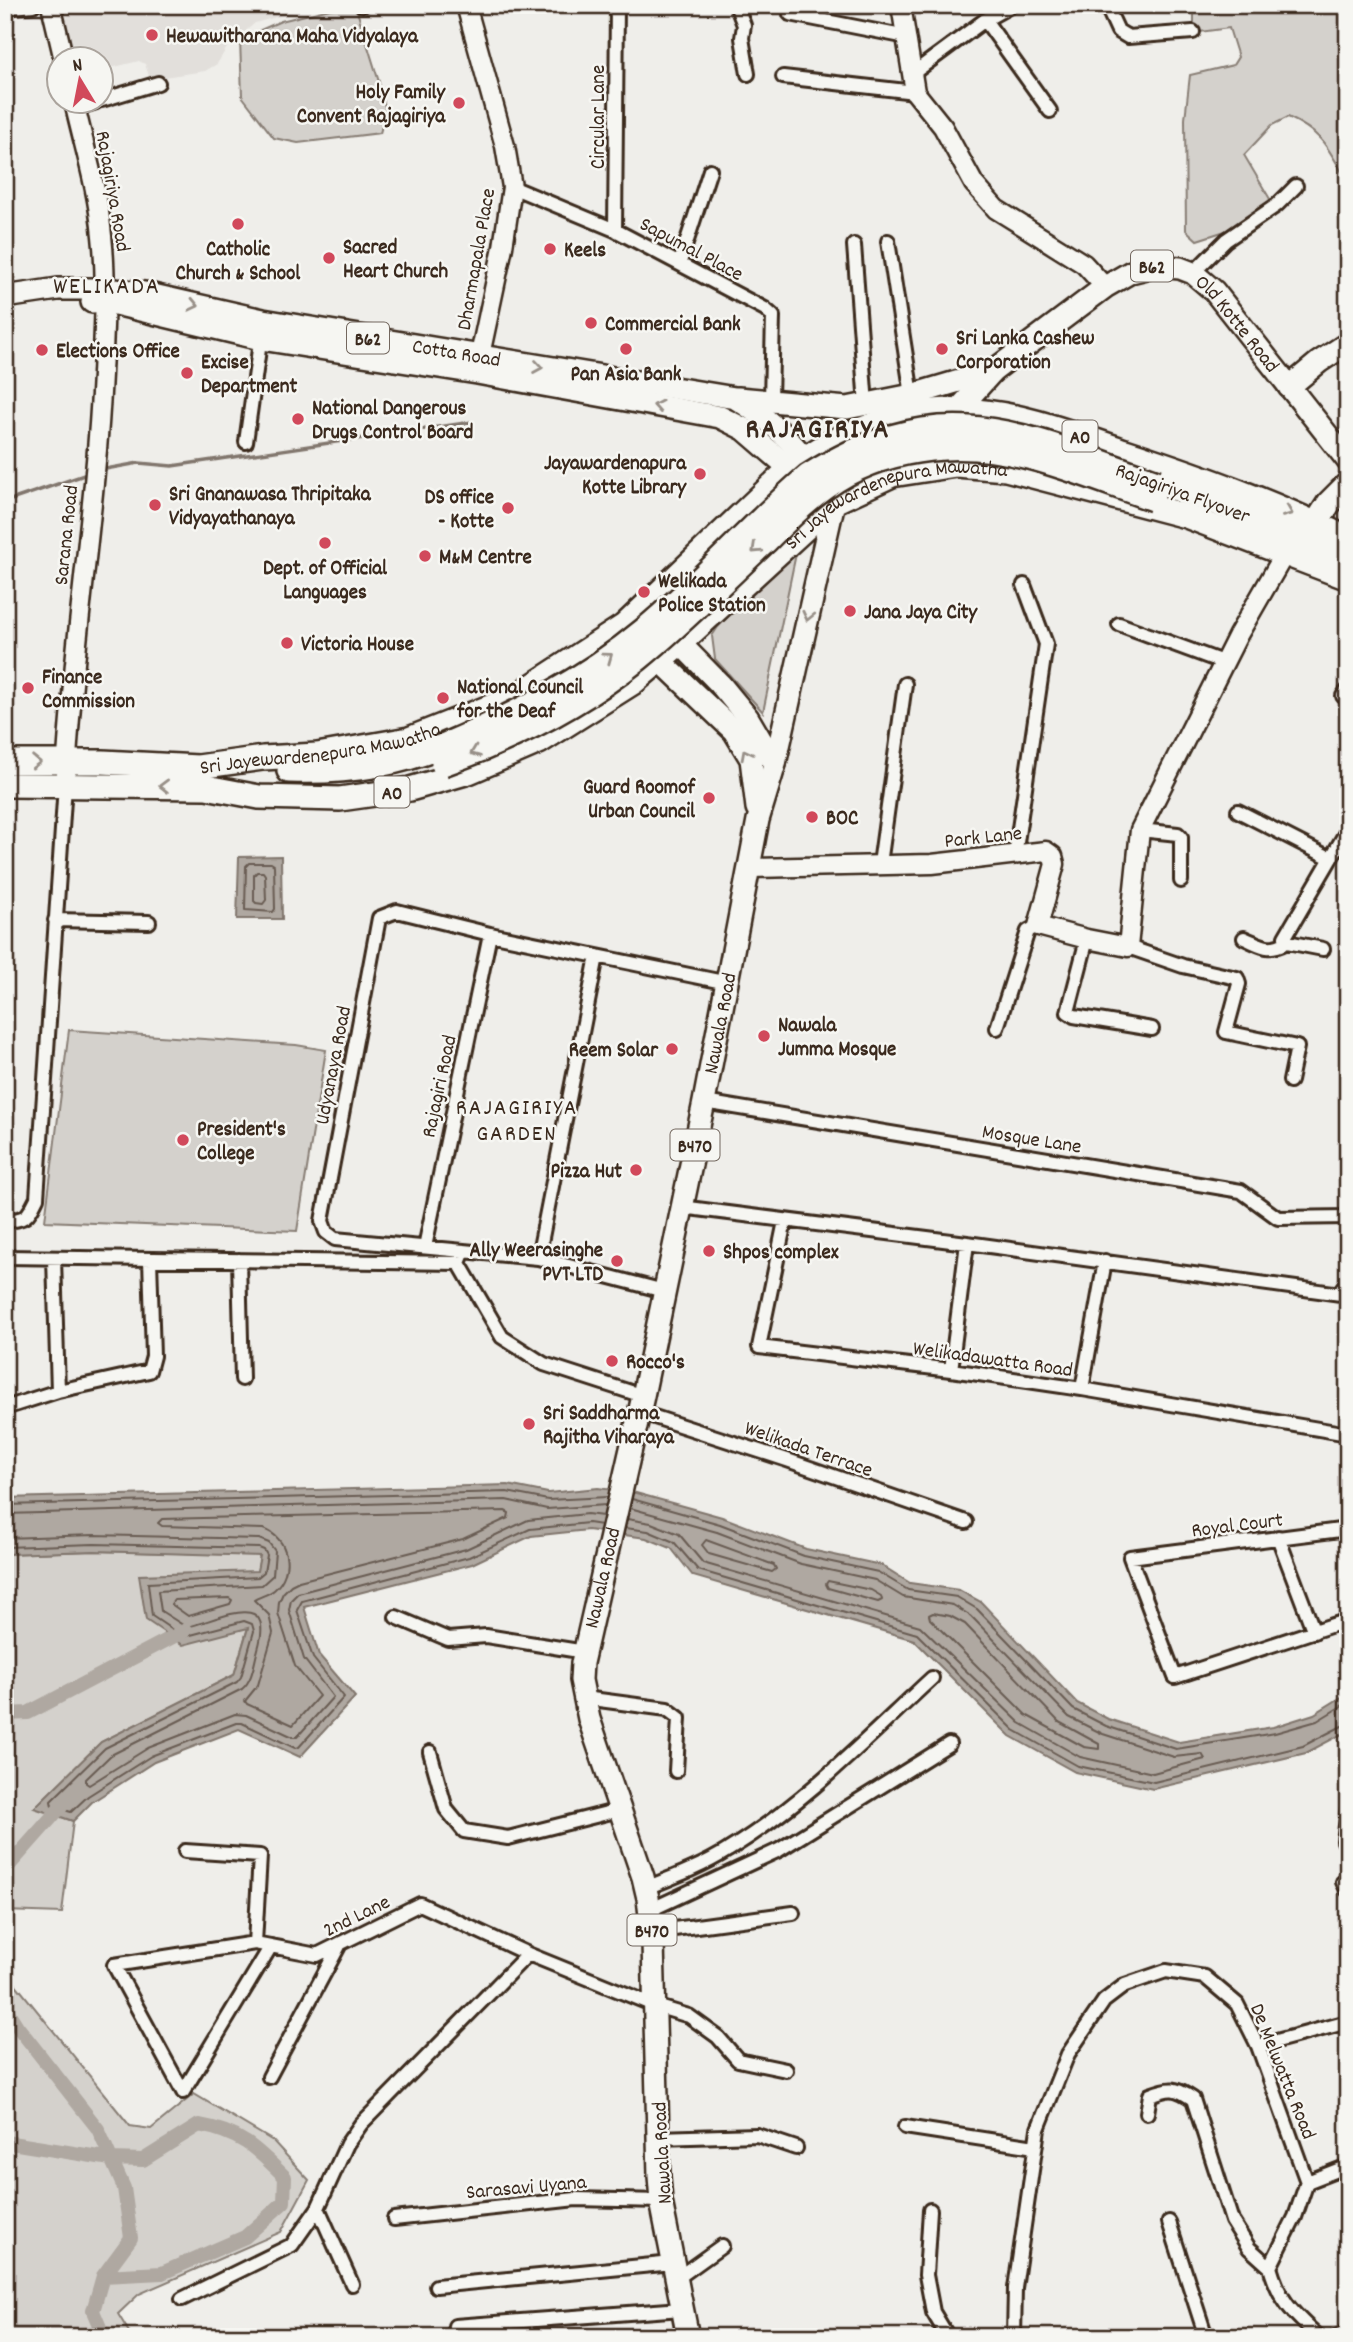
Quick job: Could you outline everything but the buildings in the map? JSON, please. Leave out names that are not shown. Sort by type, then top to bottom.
[{"type":"highway","name":"Sri Jayewardenepura Mawatha","points":[[202,777],[263,758],[317,755],[409,739],[514,697],[624,626],[797,463],[864,427],[934,411],[1002,415],[1060,429],[1189,472],[1316,523],[1348,539]]},
{"type":"highway","name":"Rajagiriya Flyover","points":[[202,777],[358,768],[425,753],[505,719],[575,681],[645,629],[808,476],[858,448],[905,433],[931,428],[974,427],[1027,437],[1221,505],[1348,556]]},
{"type":"highway","name":"Rajagiriya Flyover","points":[[202,777],[323,786],[382,780],[443,764],[517,735],[577,702],[637,659],[815,495],[869,463],[919,450],[963,447],[1024,456],[1348,568]]},
{"type":"highway","name":"Sri Jayewardenepura Mawatha","points":[[5,762],[66,774],[202,777],[259,797],[340,799],[410,789],[469,772],[539,742],[634,682],[834,502],[892,475],[956,465],[1006,469],[1186,516],[1348,578]]},
{"type":"highway","points":[[1316,523],[1329,503],[1348,484]]},
{"type":"highway","points":[[514,697],[576,677],[580,677],[587,685],[587,697],[539,742]]},
{"type":"highway","name":"Sri Jayewardenepura Mawatha","points":[[5,785],[66,774]]},
{"type":"main road","name":"Old Kotte Road","points":[[957,411],[993,371],[1105,287],[1143,267],[1166,266],[1193,273],[1214,291],[1348,461]]},
{"type":"main road","name":"Cotta Road","points":[[5,298],[58,289],[103,295]]},
{"type":"main road","name":"Cotta Road","points":[[5,313],[103,295],[144,293],[262,330],[478,365],[733,398],[757,411],[797,463]]},
{"type":"main road","points":[[1289,387],[1319,362],[1348,343]]},
{"type":"main road","name":"Cotta Road","points":[[478,365],[725,419],[797,463]]},
{"type":"main road","name":"Old Kotte Road","points":[[733,398],[856,406],[912,395],[993,371]]},
{"type":"main road","points":[[725,419],[733,398]]},
{"type":"main road","points":[[856,406],[934,411]]},
{"type":"main road","points":[[797,463],[834,502]]},
{"type":"main road","name":"Nawala Road","points":[[688,2337],[662,2201],[650,1910],[646,1888],[584,1698],[581,1680],[704,1102],[751,868],[758,820],[775,764],[834,502]]},
{"type":"main road","points":[[645,608],[680,642],[748,718],[775,764]]},
{"type":"main road","name":"Nawala Road","points":[[624,626],[734,731],[751,759],[758,820]]},
{"type":"street","points":[[5,8],[33,5]]},
{"type":"street","points":[[51,5],[61,46]]},
{"type":"street","name":"Dharmapala Place","points":[[466,5],[505,146],[512,187],[503,247],[478,365]]},
{"type":"street","name":"Circular Lane","points":[[615,230],[617,5]]},
{"type":"street","points":[[736,5],[744,25],[742,38],[748,74]]},
{"type":"street","points":[[901,5],[915,92],[943,127],[974,184],[996,209],[1084,264],[1105,287]]},
{"type":"street","points":[[912,74],[985,20],[1012,5]]},
{"type":"street","points":[[1106,5],[1118,31],[1128,37],[1193,32]]},
{"type":"street","points":[[790,13],[907,37]]},
{"type":"street","points":[[985,20],[1050,111]]},
{"type":"street","points":[[783,77],[915,92]]},
{"type":"street","points":[[116,96],[158,83]]},
{"type":"street","name":"Rajagiriya Road","points":[[77,116],[95,192],[102,237],[103,295]]},
{"type":"street","points":[[680,262],[710,170]]},
{"type":"street","points":[[1193,273],[1226,240],[1278,205],[1296,186]]},
{"type":"street","name":"Sapumal Place","points":[[512,187],[615,230],[765,309],[772,316],[771,400]]},
{"type":"street","points":[[888,241],[912,395]]},
{"type":"street","points":[[853,245],[856,406]]},
{"type":"street","name":"Sarana Road","points":[[66,774],[76,639],[97,453],[103,295]]},
{"type":"street","points":[[246,442],[262,330]]},
{"type":"street","points":[[956,465],[957,411]]},
{"type":"street","points":[[1128,947],[1140,830],[1238,635],[1284,555]]},
{"type":"street","points":[[1015,856],[1046,643],[1024,585]]},
{"type":"street","points":[[1119,624],[1225,663]]},
{"type":"street","points":[[880,864],[905,684]]},
{"type":"street","points":[[5,1221],[28,1216],[37,1199],[66,774]]},
{"type":"street","points":[[1238,811],[1330,858]]},
{"type":"street","points":[[1287,942],[1285,937],[1348,829]]},
{"type":"street","points":[[1140,830],[1178,834],[1181,837],[1181,881]]},
{"type":"street","name":"Park Lane","points":[[751,868],[932,864],[1046,852],[1053,856],[1055,864],[1038,926]]},
{"type":"street","name":"Udyanaya Road","points":[[664,1291],[538,1258],[461,1257],[425,1247],[335,1239],[326,1232],[322,1221],[379,918],[397,911],[490,934],[728,983]]},
{"type":"street","points":[[55,920],[149,922]]},
{"type":"street","points":[[997,1028],[1028,931],[1038,926],[1128,947],[1183,966],[1237,978],[1239,985],[1226,1032],[1297,1047],[1290,1081]]},
{"type":"street","name":"Rajagiri Road","points":[[425,1247],[490,934]]},
{"type":"street","points":[[1244,938],[1269,948],[1276,948],[1287,942],[1322,949]]},
{"type":"street","points":[[1087,939],[1068,1012],[1074,1016],[1152,1029]]},
{"type":"street","points":[[538,1258],[597,956]]},
{"type":"street","name":"Mosque Lane","points":[[704,1102],[1241,1191],[1278,1217],[1348,1217]]},
{"type":"street","points":[[681,1207],[1343,1294],[1348,1281]]},
{"type":"street","name":"Welikadawatta Road","points":[[785,1221],[759,1347],[1082,1389],[1348,1434]]},
{"type":"street","points":[[951,1370],[968,1243]]},
{"type":"street","points":[[5,1257],[239,1260],[461,1257]]},
{"type":"street","name":"Welikada Terrace","points":[[461,1257],[502,1337],[544,1364],[787,1460],[966,1522]]},
{"type":"street","points":[[54,1258],[58,1391]]},
{"type":"street","points":[[5,1408],[58,1391],[149,1371],[153,1356],[150,1259]]},
{"type":"street","points":[[239,1260],[242,1378]]},
{"type":"street","points":[[1082,1389],[1105,1261]]},
{"type":"street","name":"Royal Court","points":[[1314,1632],[1175,1677],[1130,1556],[1348,1529]]},
{"type":"street","points":[[1278,1537],[1314,1632],[1348,1620]]},
{"type":"street","points":[[396,1617],[448,1639],[486,1636],[585,1652]]},
{"type":"street","points":[[646,1888],[726,1852],[763,1827],[828,1774],[932,1678]]},
{"type":"street","points":[[584,1698],[667,1709],[678,1718],[676,1772]]},
{"type":"street","points":[[650,1910],[779,1850],[949,1744]]},
{"type":"street","points":[[430,1752],[446,1809],[464,1831],[508,1838],[619,1810]]},
{"type":"street","points":[[1348,1810],[1344,1841],[1348,1848]]},
{"type":"street","points":[[185,1851],[260,1856],[255,1943]]},
{"type":"street","name":"2nd Lane","points":[[271,1946],[183,2092],[114,1965],[255,1943],[271,1946],[317,1955],[420,1904],[528,1954],[656,2006],[689,2016],[718,2037],[738,2060],[786,2070]]},
{"type":"street","points":[[652,1932],[793,1913]]},
{"type":"street","points":[[269,2077],[340,1944]]},
{"type":"street","points":[[182,2299],[292,2245],[318,2208],[347,2144],[361,2124],[528,1954]]},
{"type":"street","name":"De Melwatta Road","points":[[1014,2337],[1015,2288],[1038,2129],[1068,2054],[1104,2001],[1125,1985],[1166,1971],[1205,1977],[1237,2004],[1258,2046],[1307,2182]]},
{"type":"street","points":[[1258,2046],[1348,2022]]},
{"type":"street","points":[[1147,2113],[1150,2095],[1167,2088],[1180,2090],[1194,2099],[1232,2221],[1249,2248],[1270,2267],[1277,2290],[1296,2316],[1319,2337]]},
{"type":"street","points":[[905,2127],[1035,2147]]},
{"type":"street","points":[[658,2138],[757,2135],[796,2148]]},
{"type":"street","points":[[1270,2267],[1295,2217],[1307,2182],[1348,2166]]},
{"type":"street","name":"Sarasavi Uyana","points":[[394,2219],[576,2199],[662,2201]]},
{"type":"street","points":[[318,2208],[352,2284]]},
{"type":"street","points":[[930,2210],[926,2275],[933,2312],[948,2337]]},
{"type":"street","points":[[1169,2222],[1206,2337]]},
{"type":"street","points":[[436,2286],[675,2271],[722,2246]]},
{"type":"street","points":[[455,2326],[682,2309]]},
{"type":"street","points":[[1336,2337],[1348,2332]]},
{"type":"shaded area","name":"Hewawitharana Maha Vidyalaya","points":[[92,5],[319,5],[255,23],[228,46],[217,64],[205,71],[150,79],[145,64],[139,61],[116,67],[116,46],[66,46],[61,24],[65,17]]},
{"type":"shaded area","points":[[346,5],[357,11],[379,82],[386,111],[380,133],[298,143],[274,138],[242,96],[240,39],[281,21]]},
{"type":"shaded area","points":[[1194,5],[1348,5],[1348,176],[1343,174],[1327,147],[1315,134],[1288,117],[1272,125],[1244,155],[1270,199],[1263,219],[1197,240],[1186,230],[1185,119],[1190,75],[1233,65],[1238,57],[1229,28],[1200,32],[1194,27]]},
{"type":"shaded area","points":[[798,544],[763,712],[715,659],[712,636]]},
{"type":"shaded area","name":"President's College","points":[[69,1030],[296,1045],[326,1050],[297,1231],[45,1221]]},
{"type":"shaded area","points":[[94,1551],[260,1555],[248,1627],[234,1675],[101,1742],[35,1807],[73,1821],[62,1913],[5,1911],[5,1554]]},
{"type":"shaded area","points":[[5,1971],[130,2126],[151,2129],[194,2094],[273,2141],[309,2180],[281,2232],[139,2294],[118,2314],[132,2337],[5,2337]]},
{"type":"water","points":[[281,856],[282,919],[237,919],[239,857]]},
{"type":"water","points":[[508,1485],[548,1493],[598,1488],[636,1493],[722,1517],[806,1549],[881,1565],[910,1583],[959,1590],[981,1602],[1077,1703],[1108,1719],[1179,1742],[1273,1727],[1314,1714],[1348,1693],[1348,1731],[1306,1753],[1153,1789],[1075,1772],[1010,1736],[914,1640],[693,1576],[671,1548],[646,1538],[588,1530],[531,1536],[472,1564],[304,1607],[319,1655],[355,1697],[300,1757],[239,1729],[154,1762],[92,1802],[73,1821],[34,1808],[101,1742],[234,1675],[248,1628],[183,1645],[146,1620],[139,1575],[257,1571],[260,1556],[94,1551],[5,1554],[5,1498]]},
{"type":"waterway","points":[[100,470],[139,463],[172,466],[472,422]]},
{"type":"waterway","points":[[5,502],[90,473]]},
{"type":"waterway","points":[[5,1714],[28,1713],[186,1630]]},
{"type":"waterway","points":[[5,1870],[67,1800]]},
{"type":"waterway","points":[[5,2007],[98,2129],[124,2188],[131,2238],[103,2276],[93,2311],[104,2337]]},
{"type":"waterway","points":[[5,2142],[111,2159],[143,2160],[199,2125],[237,2137],[285,2177],[284,2202],[245,2237],[162,2273],[103,2276]]},
{"type":"place","name":"Hewawitharana Maha Vidyalaya","points":[[152,35]]},
{"type":"place","name":"Holy Family Convent Rajagiriya","points":[[459,103]]},
{"type":"place","name":"Catholic Church & School","points":[[238,224]]},
{"type":"place","name":"Keels","points":[[550,249]]},
{"type":"place","name":"Sacred Heart Church","points":[[329,258]]},
{"type":"place","name":"Commercial Bank","points":[[591,323]]},
{"type":"place","name":"Pan Asia Bank","points":[[626,349]]},
{"type":"place","name":"Sri Lanka Cashew Corporation","points":[[942,349]]},
{"type":"place","name":"Elections Office","points":[[42,350]]},
{"type":"place","name":"Excise Department","points":[[187,373]]},
{"type":"place","name":"National Dangerous Drugs Control Board","points":[[298,419]]},
{"type":"place","name":"Jayawardenapura Kotte Library","points":[[700,474]]},
{"type":"place","name":"Sri Gnanawasa Thripitaka Vidyayathanaya","points":[[155,505]]},
{"type":"place","name":"DS office - Kotte","points":[[508,508]]},
{"type":"place","name":"Dept. of Official Languages","points":[[325,543]]},
{"type":"place","name":"M&M Centre","points":[[425,556]]},
{"type":"place","name":"Welikada Police Station","points":[[644,592]]},
{"type":"place","name":"Jana Jaya City","points":[[850,611]]},
{"type":"place","name":"Victoria House","points":[[287,643]]},
{"type":"place","name":"Finance Commission","points":[[28,688]]},
{"type":"place","name":"National Council for the Deaf","points":[[443,698]]},
{"type":"place","name":"Guard Roomof Urban Council","points":[[709,798]]},
{"type":"place","name":"BOC","points":[[812,817]]},
{"type":"place","name":"Nawala Jumma Mosque","points":[[764,1036]]},
{"type":"place","name":"Reem Solar","points":[[672,1049]]},
{"type":"place","name":"President's College","points":[[183,1140]]},
{"type":"place","name":"Pizza Hut","points":[[636,1170]]},
{"type":"place","name":"Shpos complex","points":[[709,1251]]},
{"type":"place","name":"Ally Weerasinghe PVT LTD","points":[[617,1261]]},
{"type":"place","name":"Rocco's","points":[[612,1361]]},
{"type":"place","name":"Sri Saddharma Rajitha Viharaya","points":[[529,1424]]},
{"type":"district","name":"WELIKADA","points":[[107,285]]},
{"type":"district","name":"RAJAGIRIYA","points":[[818,427]]},
{"type":"district","name":"RAJAGIRIYA GARDEN","points":[[517,1119]]}]
